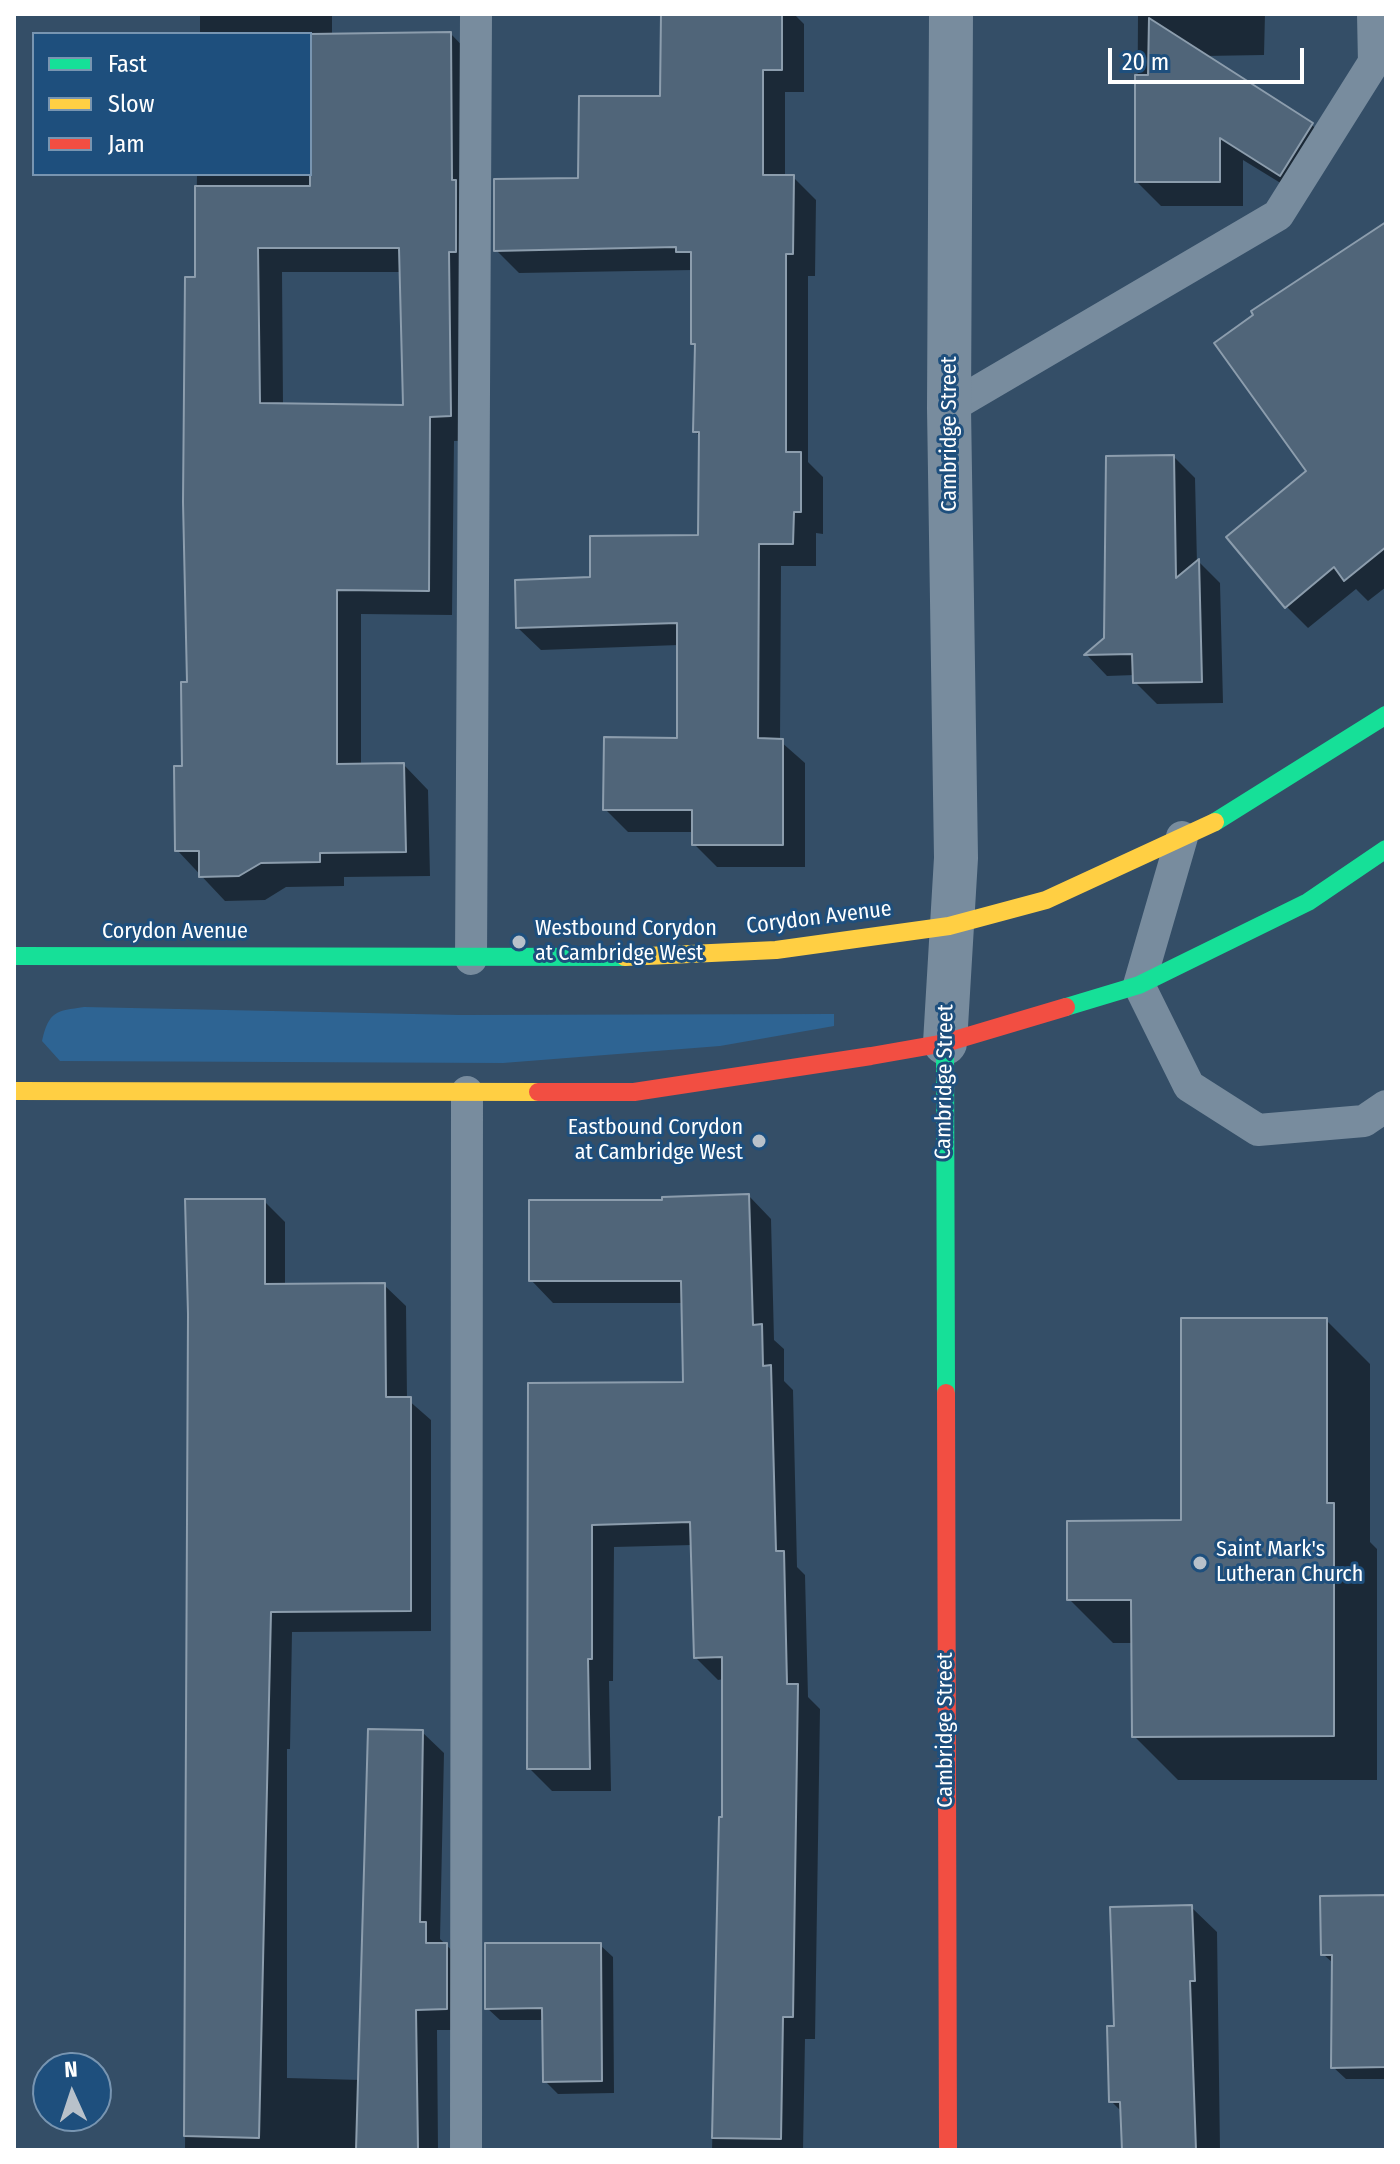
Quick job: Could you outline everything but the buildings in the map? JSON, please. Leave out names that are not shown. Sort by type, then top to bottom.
[{"type":"main road","name":"Corydon Avenue","points":[[14,956],[665,957],[776,950],[949,926],[1046,900],[1232,814],[1386,715]]},
{"type":"main road","points":[[14,1091],[634,1092],[945,1043],[1139,985],[1308,902],[1386,849]]},
{"type":"main road","name":"Cambridge Street","points":[[945,1043],[948,2150]]},
{"type":"street","name":"Cambridge Street","points":[[945,1043],[949,926],[956,858],[949,408],[951,14]]},
{"type":"lane","points":[[471,959],[476,14]]},
{"type":"lane","points":[[949,408],[1278,215],[1380,54],[1373,14]]},
{"type":"lane","points":[[1182,837],[1139,985],[1189,1086],[1258,1130],[1364,1121],[1386,1106]]},
{"type":"lane","points":[[466,2150],[467,1092]]},
{"type":"shaded area","points":[[84,1007],[460,1015],[834,1014],[834,1026],[720,1046],[503,1063],[60,1061],[42,1041],[48,1024],[55,1014]]},
{"type":"traffic: fast","points":[[1215,822],[1386,715]]},
{"type":"traffic: fast","points":[[1066,1007],[1139,985],[1308,902],[1386,849]]},
{"type":"traffic: fast","points":[[14,956],[625,957]]},
{"type":"traffic: fast","points":[[945,1043],[946,1393]]},
{"type":"traffic: slow","points":[[625,957],[776,950],[949,926],[1046,900],[1215,822]]},
{"type":"traffic: slow","points":[[14,1091],[538,1092]]},
{"type":"traffic: jam","points":[[538,1092],[634,1092],[871,1056],[945,1043],[1066,1007]]},
{"type":"traffic: jam","points":[[946,1393],[948,2150]]},
{"type":"place","name":"Westbound Corydon at Cambridge West","points":[[519,942]]},
{"type":"place","name":"Eastbound Corydon at Cambridge West","points":[[759,1141]]},
{"type":"place","name":"Saint Mark's Lutheran Church","points":[[1200,1563]]}]
